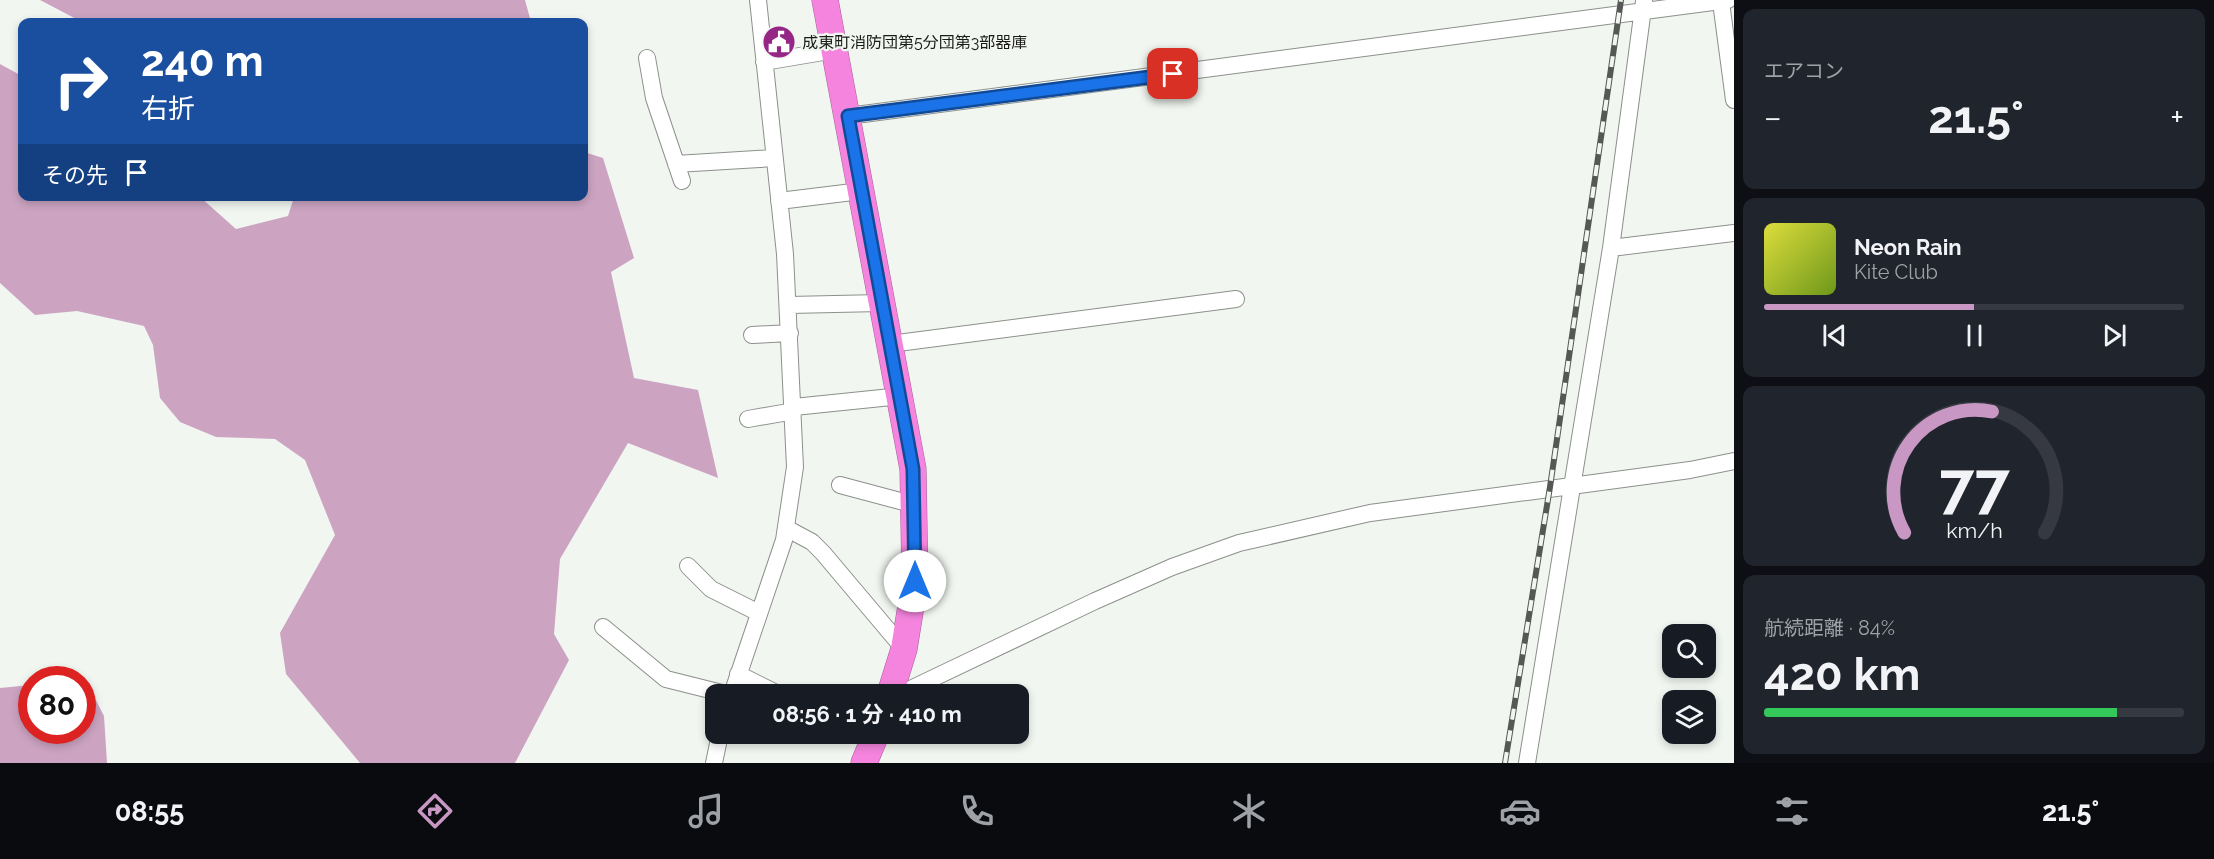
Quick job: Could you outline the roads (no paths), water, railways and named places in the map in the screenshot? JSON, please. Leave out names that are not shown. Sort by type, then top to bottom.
[{"type":"highway","points":[[825,0],[913,469],[915,581],[904,649],[894,684]]},
{"type":"highway","points":[[864,763],[872,744]]},
{"type":"street","points":[[735,684],[786,528],[795,467],[789,305],[758,0]]},
{"type":"street","points":[[848,116],[1644,5],[1725,1],[1734,100]]},
{"type":"street","points":[[1527,763],[1559,555],[1573,485],[1611,248],[1644,5]]},
{"type":"street","points":[[764,62],[835,50]]},
{"type":"street","points":[[647,58],[654,98],[682,181]]},
{"type":"street","points":[[676,164],[774,158]]},
{"type":"street","points":[[779,201],[861,191]]},
{"type":"street","points":[[1611,248],[1734,233]]},
{"type":"street","points":[[890,344],[1236,299]]},
{"type":"street","points":[[789,305],[881,303]]},
{"type":"street","points":[[752,335],[790,333]]},
{"type":"street","points":[[748,419],[794,409],[901,396]]},
{"type":"street","points":[[921,684],[1105,596],[1172,567],[1239,543],[1370,513],[1690,470],[1734,461]]},
{"type":"street","points":[[840,485],[915,505]]},
{"type":"street","points":[[786,528],[812,543],[823,553],[904,649]]},
{"type":"street","points":[[688,566],[711,589],[759,613]]},
{"type":"street","points":[[603,627],[666,679],[705,689]]},
{"type":"street","points":[[738,674],[758,684]]},
{"type":"street","points":[[714,763],[718,744]]},
{"type":"railway","points":[[1505,763],[1550,487],[1621,0]]},
{"type":"place","name":"成東町消防団第5分団第3部器庫","points":[[779,42]]}]
